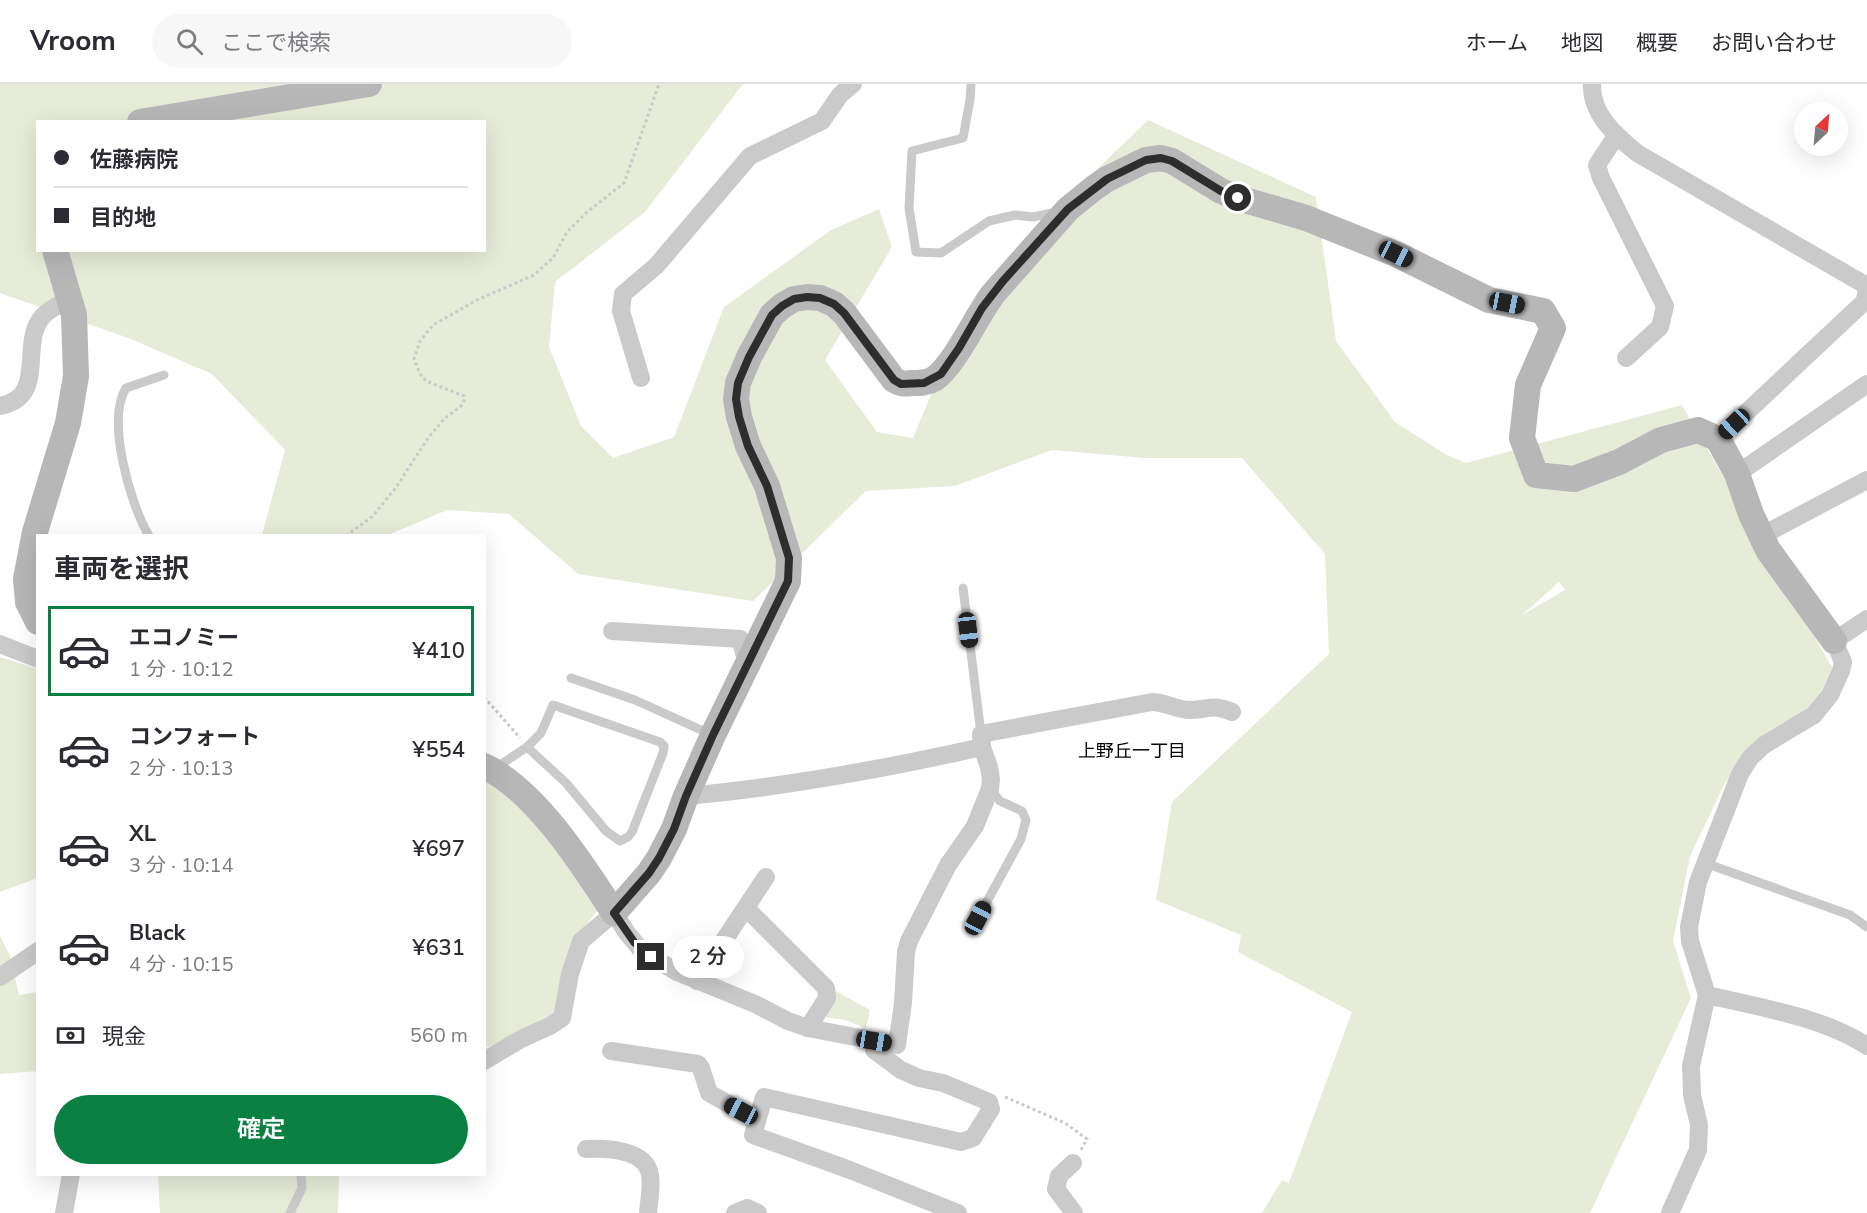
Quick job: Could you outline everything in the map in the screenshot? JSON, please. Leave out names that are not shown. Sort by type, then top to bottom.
[{"type":"street","points":[[152,120],[369,84]]},
{"type":"street","points":[[641,378],[621,311],[623,294],[656,266],[750,156],[822,121],[840,95],[854,84]]},
{"type":"street","points":[[1592,84],[1592,97],[1601,116],[1616,136],[1637,153],[1866,286],[1866,301],[1718,439]]},
{"type":"street","points":[[1616,136],[1597,165],[1601,178],[1665,306],[1660,327],[1626,358]]},
{"type":"street","points":[[486,1060],[562,1018],[570,974],[581,942],[614,913],[659,858],[674,829],[713,735],[788,581],[789,558],[767,486],[748,446],[736,399],[738,383],[749,357],[772,315],[794,299],[820,298],[834,304],[844,313],[894,380],[901,384],[924,383],[941,374],[993,294],[1068,209],[1107,179],[1146,160],[1161,158],[1172,161],[1221,191],[1306,218],[1396,254],[1489,300],[1543,310],[1553,328],[1528,386],[1522,438],[1536,475],[1574,479],[1619,462],[1661,440],[1698,430],[1718,439],[1737,474],[1768,550],[1834,641],[1843,662],[1830,695],[1814,715],[1764,745],[1750,758],[1740,774],[1693,897],[1689,927],[1690,941],[1707,995],[1691,1066],[1692,1095],[1699,1125],[1698,1150],[1670,1213]]},
{"type":"street","points":[[36,618],[28,602],[26,579],[35,532],[68,423],[74,393],[76,342],[74,315],[56,252]]},
{"type":"street","points":[[0,406],[17,401],[28,384],[34,334],[38,323],[46,313],[69,299]]},
{"type":"street","points":[[1737,474],[1867,384]]},
{"type":"street","points":[[1761,536],[1867,480]]},
{"type":"street","points":[[1834,641],[1867,619]]},
{"type":"street","points":[[612,631],[740,639],[747,663]]},
{"type":"street","points":[[0,644],[36,658]]},
{"type":"street","points":[[686,796],[738,791],[919,761],[981,740],[1152,702],[1162,702],[1188,710],[1216,706],[1232,712]]},
{"type":"street","points":[[488,768],[527,796],[543,814],[593,880],[627,933],[642,951],[677,972],[755,1004],[788,1021],[808,1028],[897,1045],[909,940],[948,866],[975,826],[990,789],[990,767],[981,740]]},
{"type":"street","points":[[697,981],[766,877]]},
{"type":"street","points":[[746,908],[826,988],[827,998],[808,1028]]},
{"type":"street","points":[[0,977],[36,952]]},
{"type":"street","points":[[1707,995],[1838,1030],[1867,1046]]},
{"type":"street","points":[[874,1041],[874,1050],[901,1070],[919,1078],[944,1083],[990,1102],[991,1109],[973,1138],[961,1142],[764,1097],[753,1135],[958,1213]]},
{"type":"street","points":[[611,1051],[698,1065],[709,1093],[757,1120]]},
{"type":"street","points":[[586,1149],[621,1150],[642,1161],[651,1178],[648,1213]]},
{"type":"street","points":[[1073,1163],[1059,1176],[1056,1189],[1074,1213]]},
{"type":"street","points":[[64,1213],[71,1176]]},
{"type":"street","points":[[735,1213],[747,1208],[758,1213]]},
{"type":"lane","points":[[971,84],[963,138],[912,151],[909,208],[916,252],[940,253],[989,221],[1015,215],[1033,217],[1068,209]]},
{"type":"lane","points":[[147,534],[132,501],[126,479],[118,417],[120,398],[126,388],[164,375]]},
{"type":"lane","points":[[963,588],[981,740]]},
{"type":"lane","points":[[571,678],[635,699],[713,735]]},
{"type":"lane","points":[[488,768],[528,747],[541,733],[553,705],[660,742],[664,746],[632,832],[620,842],[606,831],[566,783],[528,747]]},
{"type":"lane","points":[[978,918],[1021,839],[1026,820],[1022,811],[1000,801],[990,789]]},
{"type":"lane","points":[[1705,863],[1850,915],[1867,927]]},
{"type":"lane","points":[[290,1213],[302,1188],[301,1176]]},
{"type":"path","points":[[349,534],[373,516],[397,486],[428,438],[446,418],[461,406],[465,399],[464,396],[426,381],[420,374],[414,359],[423,337],[433,326],[477,300],[534,275],[553,258],[567,232],[586,213],[624,183],[659,84]]},
{"type":"path","points":[[486,698],[528,747]]},
{"type":"green space","points":[[0,84],[743,84],[645,212],[555,282],[549,347],[581,426],[613,458],[674,437],[724,307],[831,230],[879,209],[892,247],[825,360],[877,432],[913,438],[959,327],[1028,236],[1148,120],[1316,197],[1336,341],[1395,422],[1445,454],[1466,463],[1682,405],[1833,669],[1812,708],[1763,737],[1725,783],[1690,856],[1673,941],[1691,998],[1590,1213],[1262,1213],[1282,1180],[1289,1183],[1352,1012],[1238,952],[1241,935],[1156,900],[1172,802],[1329,654],[1325,554],[1242,458],[1144,458],[1052,450],[955,486],[866,491],[753,601],[578,574],[509,514],[447,510],[390,534],[262,534],[285,450],[212,374],[131,339],[0,293]],"holes":[[[1559,582],[1565,590],[1522,615]]]},
{"type":"green space","points":[[0,657],[36,668],[36,878],[0,892]]},
{"type":"green space","points":[[486,775],[534,813],[601,906],[572,943],[557,1005],[547,1024],[486,1048]]},
{"type":"green space","points":[[0,936],[10,956],[19,995],[36,992],[36,1071],[0,1074]]},
{"type":"green space","points":[[836,991],[870,1010],[866,1028],[845,1020],[823,1017]]},
{"type":"green space","points":[[158,1176],[339,1176],[338,1213],[160,1213]]},
{"type":"district","name":"上野丘一丁目","points":[[1132,751]]},
{"type":"route","points":[[651,957],[634,942],[614,913],[659,858],[674,829],[713,735],[788,581],[789,558],[767,486],[748,446],[736,399],[738,383],[749,357],[772,315],[794,299],[820,298],[834,304],[844,313],[894,380],[901,384],[924,383],[941,374],[982,308],[1024,257],[1068,209],[1107,179],[1146,160],[1161,158],[1172,161],[1221,191],[1238,198]]}]
